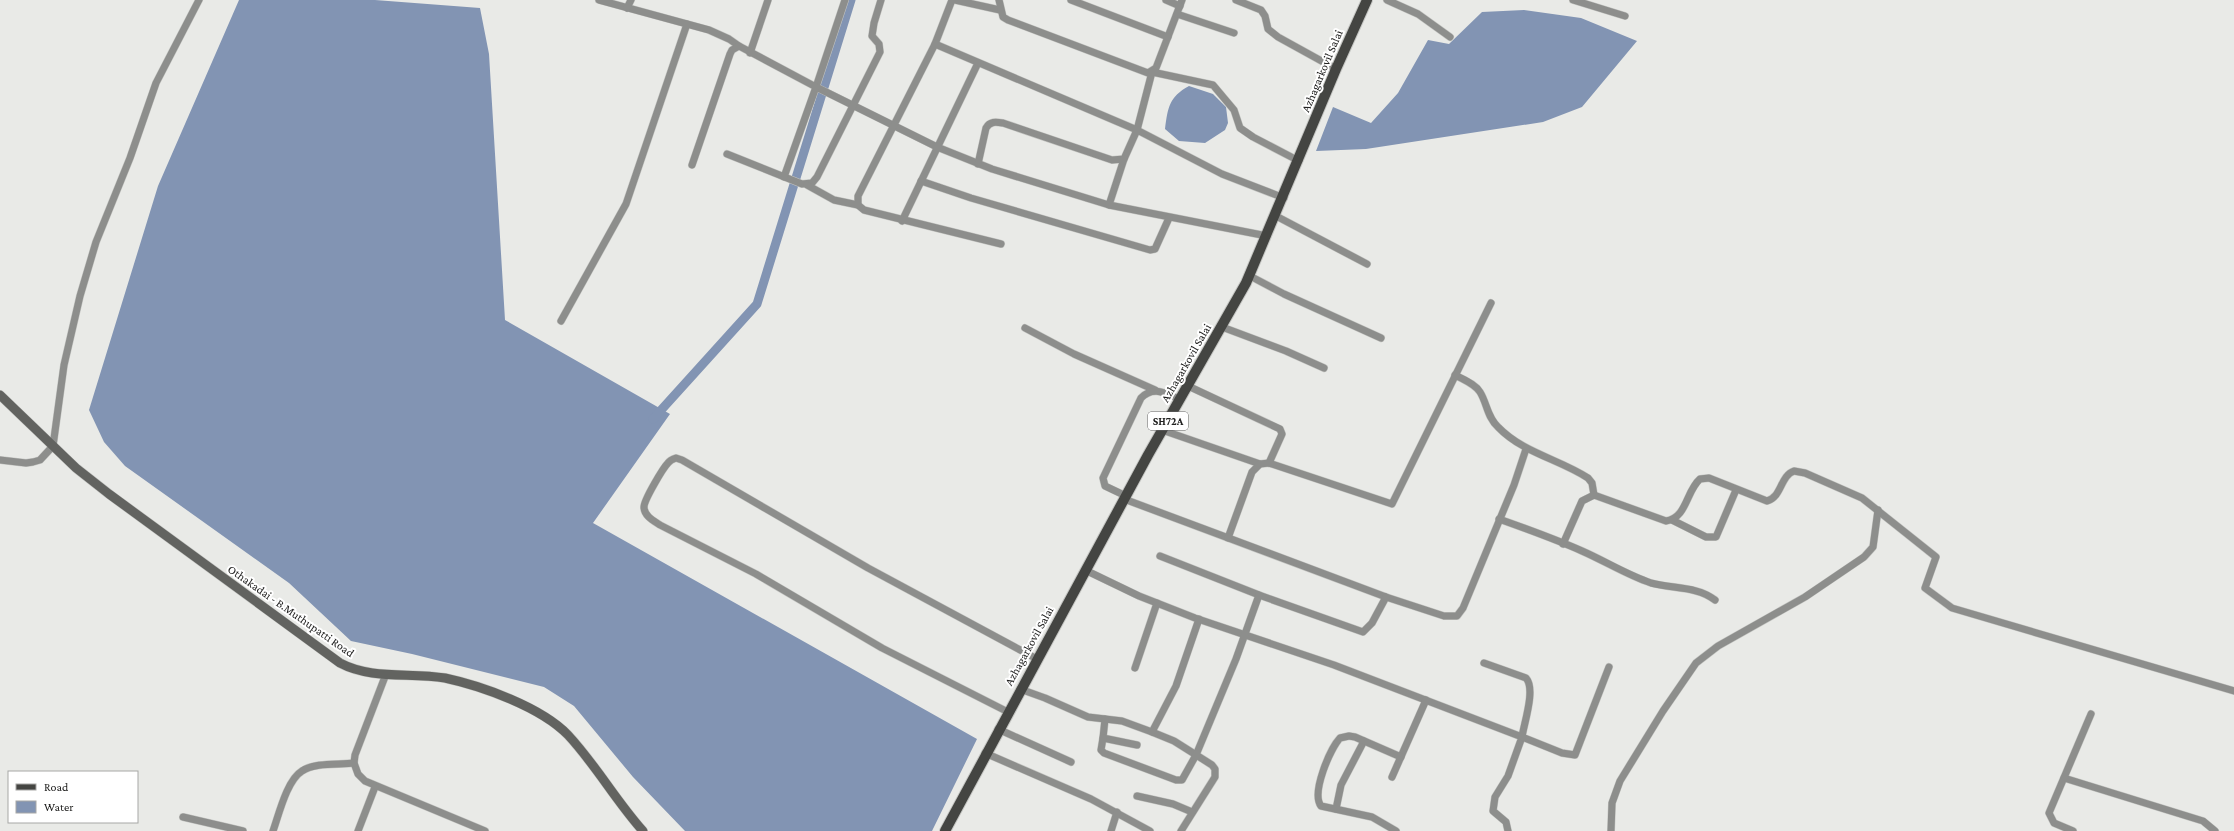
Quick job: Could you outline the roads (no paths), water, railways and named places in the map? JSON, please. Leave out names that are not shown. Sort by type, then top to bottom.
[{"type":"main road","name":"Azhagarkovil Salai","points":[[945,831],[985,753],[1162,430],[1250,276],[1284,198],[1336,69],[1367,0]]},
{"type":"main road","name":"Othakadai - B.Muthupatti Road","points":[[0,395],[76,468],[109,494],[321,650],[352,669],[366,673],[424,675],[453,680],[518,703],[551,721],[568,735],[643,831]]},
{"type":"street","points":[[0,460],[26,463],[33,462],[40,460],[53,446],[64,365],[80,296],[96,242],[130,158],[156,83],[199,0]]},
{"type":"street","points":[[599,0],[719,33],[750,53],[894,127],[978,164],[1110,206],[1267,236]]},
{"type":"street","points":[[627,8],[631,0]]},
{"type":"street","points":[[750,53],[768,0]]},
{"type":"street","points":[[787,178],[818,88],[845,0]]},
{"type":"street","points":[[805,184],[817,177],[880,52],[879,44],[872,36],[872,31],[881,0]]},
{"type":"street","points":[[858,205],[858,196],[935,44],[952,0]]},
{"type":"street","points":[[955,0],[1000,10]]},
{"type":"street","points":[[999,0],[1000,10],[1003,17],[1008,20],[1142,72],[1152,72],[1213,85],[1234,110],[1240,128],[1253,137],[1299,161]]},
{"type":"street","points":[[1071,0],[1168,37]]},
{"type":"street","points":[[1110,206],[1125,152],[1137,130],[1152,72],[1156,68],[1181,3],[1166,0]]},
{"type":"street","points":[[1236,0],[1261,10],[1265,16],[1268,29],[1278,37],[1336,69]]},
{"type":"street","points":[[1387,0],[1418,14],[1450,37]]},
{"type":"street","points":[[1573,0],[1625,16]]},
{"type":"street","points":[[1177,14],[1234,33]]},
{"type":"street","points":[[561,320],[626,204],[687,24]]},
{"type":"street","points":[[935,44],[1137,130],[1222,174],[1284,198]]},
{"type":"street","points":[[692,165],[730,54],[732,50],[739,46]]},
{"type":"street","points":[[902,221],[978,63]]},
{"type":"street","points":[[978,164],[986,128],[988,124],[994,122],[1004,123],[1112,160],[1124,159]]},
{"type":"street","points":[[727,154],[805,184],[834,200],[858,205],[864,210],[902,221],[1001,244]]},
{"type":"street","points":[[922,181],[971,198],[1150,250],[1155,248],[1169,218]]},
{"type":"street","points":[[1276,216],[1367,264]]},
{"type":"street","points":[[1250,276],[1381,338]]},
{"type":"street","points":[[1162,430],[1260,464],[1270,463],[1392,504],[1491,303]]},
{"type":"street","points":[[1222,327],[1286,351],[1324,368]]},
{"type":"street","points":[[1025,328],[1074,354],[1155,390],[1180,399]]},
{"type":"street","points":[[1455,375],[1474,385],[1481,392],[1489,416],[1498,428],[1526,449],[1588,478],[1592,483],[1594,495]]},
{"type":"street","points":[[1188,386],[1280,429],[1282,434],[1270,463]]},
{"type":"street","points":[[1155,390],[1150,391],[1141,398],[1103,478],[1106,486],[1125,498],[1228,538],[1303,564],[1386,597],[1444,616],[1457,616],[1463,608],[1499,518],[1514,485],[1526,449]]},
{"type":"street","points":[[1008,712],[882,648],[756,574],[660,525],[651,519],[645,512],[644,506],[647,499],[667,463],[676,458],[682,460],[868,568],[1037,659]]},
{"type":"street","points":[[1228,538],[1252,472],[1260,464]]},
{"type":"street","points":[[1563,544],[1582,501],[1594,495],[1666,521],[1672,520],[1679,515],[1700,479],[1709,478],[1761,499],[1772,500],[1786,476],[1794,471],[1805,473],[1862,498],[1936,557],[1924,588],[1952,608],[2234,691]]},
{"type":"street","points":[[1672,520],[1706,538],[1716,537],[1736,490]]},
{"type":"street","points":[[1611,831],[1612,803],[1620,781],[1696,663],[1718,646],[1805,597],[1864,557],[1873,547],[1881,512]]},
{"type":"street","points":[[1499,518],[1650,582],[1670,588],[1696,590],[1715,600]]},
{"type":"street","points":[[1160,556],[1259,595],[1363,632],[1372,623],[1386,597]]},
{"type":"street","points":[[1086,570],[1157,603],[1426,700],[1562,753],[1575,755],[1609,667]]},
{"type":"street","points":[[1106,719],[1101,750],[1104,754],[1179,781],[1184,778],[1196,755],[1236,659],[1259,595]]},
{"type":"street","points":[[1135,668],[1157,603]]},
{"type":"street","points":[[1152,732],[1176,686],[1199,619]]},
{"type":"street","points":[[1484,663],[1526,678],[1530,682],[1530,693],[1522,737],[1508,776],[1493,804],[1493,811],[1506,822],[1508,831]]},
{"type":"street","points":[[386,674],[355,755],[354,763],[358,774],[375,787],[485,831]]},
{"type":"street","points":[[1020,689],[1051,700],[1088,717],[1122,721],[1152,732],[1174,741],[1212,765],[1215,773],[1207,790],[1181,831]]},
{"type":"street","points":[[1392,777],[1426,700]]},
{"type":"street","points":[[2073,831],[2054,823],[2049,813],[2091,714]]},
{"type":"street","points":[[998,729],[1071,762]]},
{"type":"street","points":[[1396,831],[1372,817],[1321,806],[1318,802],[1320,779],[1340,738],[1349,736],[1401,756]]},
{"type":"street","points":[[1103,738],[1137,745]]},
{"type":"street","points":[[1336,809],[1341,785],[1364,741]]},
{"type":"street","points":[[985,753],[1117,812],[1150,831]]},
{"type":"street","points":[[273,831],[293,780],[302,770],[314,767],[354,763]]},
{"type":"street","points":[[2064,778],[2203,821],[2215,831]]},
{"type":"street","points":[[358,831],[375,787]]},
{"type":"street","points":[[1137,796],[1173,804],[1192,812]]},
{"type":"street","points":[[1111,831],[1117,812]]},
{"type":"street","points":[[183,817],[242,831]]},
{"type":"water","points":[[239,0],[375,0],[480,8],[489,54],[505,320],[670,414],[593,523],[977,739],[932,831],[685,831],[633,777],[574,706],[544,687],[412,654],[351,641],[289,583],[125,466],[104,442],[89,410],[158,186]]},
{"type":"water","points":[[1524,10],[1581,18],[1637,41],[1582,107],[1543,122],[1366,149],[1316,151],[1333,107],[1371,123],[1398,93],[1428,40],[1449,44],[1482,12]]},
{"type":"water","points":[[1189,86],[1213,94],[1226,107],[1228,123],[1225,130],[1205,143],[1179,141],[1165,129],[1167,115],[1173,99],[1177,94]]},
{"type":"waterway","points":[[653,419],[757,304],[851,0]]}]
